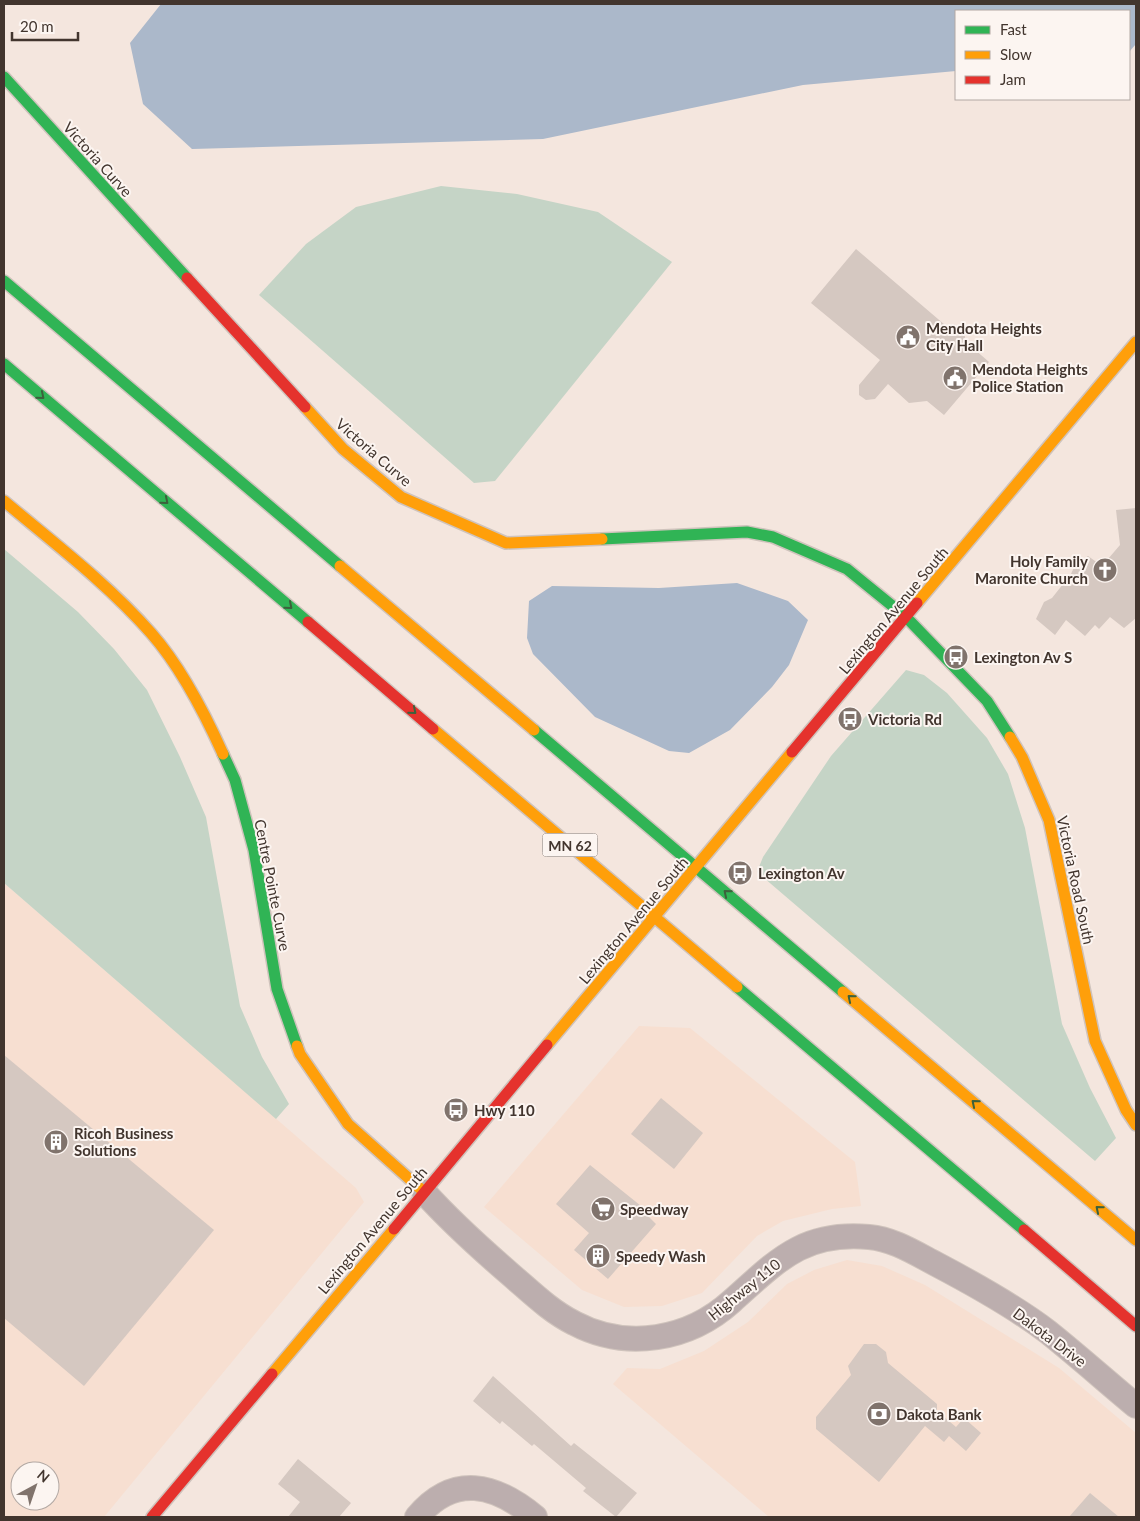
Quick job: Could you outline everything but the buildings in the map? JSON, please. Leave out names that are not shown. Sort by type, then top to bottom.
[{"type":"main road","name":"Victoria Curve","points":[[4,78],[342,449],[401,497],[506,543],[747,532],[773,537],[847,569],[906,617]]},
{"type":"main road","points":[[4,281],[1136,1240]]},
{"type":"main road","name":"Lexington Avenue South","points":[[152,1517],[1136,342]]},
{"type":"main road","name":"MN 62","points":[[4,364],[1136,1326]]},
{"type":"main road","name":"Centre Pointe Curve","points":[[4,501],[99,582],[152,634],[201,706],[237,788],[254,850],[277,989],[300,1054],[348,1124],[424,1192]]},
{"type":"main road","name":"Victoria Road South","points":[[906,617],[987,701],[1022,757],[1049,820],[1095,1041],[1126,1110],[1136,1125]]},
{"type":"street","name":"Highway 110","points":[[424,1192],[459,1230],[549,1307],[585,1329],[617,1338],[642,1339],[667,1335],[700,1324],[731,1302],[779,1259],[813,1242],[845,1237],[870,1237],[901,1245],[958,1275]]},
{"type":"street","name":"Dakota Drive","points":[[958,1275],[1047,1332],[1136,1406]]},
{"type":"street","points":[[416,1517],[426,1506],[445,1493],[467,1487],[490,1489],[516,1501],[535,1517]]},
{"type":"shaded area","points":[[4,883],[356,1188],[364,1202],[104,1517],[4,1517]]},
{"type":"shaded area","points":[[639,1026],[690,1028],[855,1162],[861,1206],[832,1209],[783,1221],[757,1236],[702,1293],[662,1306],[624,1307],[582,1290],[484,1207]]},
{"type":"shaded area","points":[[847,1260],[882,1266],[925,1285],[1059,1368],[1136,1433],[1136,1517],[769,1517],[613,1384],[627,1368],[660,1369],[704,1351],[748,1322],[787,1284],[814,1270]]},
{"type":"green space","points":[[441,186],[517,194],[598,212],[672,262],[495,481],[474,483],[259,295],[306,244],[356,207]]},
{"type":"green space","points":[[4,549],[78,612],[114,649],[147,690],[180,757],[206,817],[240,1006],[262,1057],[289,1104],[276,1119],[4,883]]},
{"type":"green space","points":[[906,670],[924,675],[947,693],[987,738],[1008,774],[1025,828],[1062,1024],[1090,1088],[1116,1138],[1095,1161],[757,872],[763,857],[831,756]]},
{"type":"water","points":[[161,4],[1136,4],[1136,44],[1130,51],[1130,10],[955,10],[955,71],[803,85],[543,139],[192,149],[143,104],[130,43]]},
{"type":"water","points":[[737,583],[788,601],[808,620],[789,665],[772,687],[730,730],[689,753],[669,751],[595,717],[533,654],[527,638],[529,601],[552,586],[659,588]]},
{"type":"traffic: fast","points":[[4,77],[187,278]]},
{"type":"traffic: fast","points":[[4,281],[340,566]]},
{"type":"traffic: fast","points":[[4,364],[308,622]]},
{"type":"traffic: fast","points":[[602,539],[747,532],[773,537],[847,569],[906,617],[987,701],[1010,737]]},
{"type":"traffic: fast","points":[[534,730],[843,992]]},
{"type":"traffic: fast","points":[[223,754],[235,780],[254,850],[277,989],[297,1046]]},
{"type":"traffic: fast","points":[[737,987],[1024,1230]]},
{"type":"traffic: slow","points":[[917,603],[1136,342]]},
{"type":"traffic: slow","points":[[305,407],[343,449],[401,497],[506,543],[602,539]]},
{"type":"traffic: slow","points":[[4,501],[99,581],[151,633],[192,691],[223,754]]},
{"type":"traffic: slow","points":[[340,566],[534,730]]},
{"type":"traffic: slow","points":[[433,729],[737,987]]},
{"type":"traffic: slow","points":[[1010,737],[1022,757],[1049,820],[1095,1041],[1126,1110],[1136,1125]]},
{"type":"traffic: slow","points":[[547,1045],[792,752]]},
{"type":"traffic: slow","points":[[843,992],[1136,1240]]},
{"type":"traffic: slow","points":[[297,1046],[300,1054],[348,1124],[424,1192]]},
{"type":"traffic: slow","points":[[272,1374],[394,1229]]},
{"type":"traffic: jam","points":[[187,278],[305,407]]},
{"type":"traffic: jam","points":[[792,752],[917,603]]},
{"type":"traffic: jam","points":[[308,622],[433,729]]},
{"type":"traffic: jam","points":[[394,1229],[547,1045]]},
{"type":"traffic: jam","points":[[1024,1230],[1136,1326]]},
{"type":"traffic: jam","points":[[152,1517],[272,1374]]},
{"type":"place","name":"Mendota Heights City Hall","points":[[908,337]]},
{"type":"place","name":"Mendota Heights Police Station","points":[[955,378]]},
{"type":"place","name":"Holy Family Maronite Church","points":[[1105,570]]},
{"type":"place","name":"Lexington Av S","points":[[956,657]]},
{"type":"place","name":"Victoria Rd","points":[[850,719]]},
{"type":"place","name":"Lexington Av","points":[[740,873]]},
{"type":"place","name":"Hwy 110","points":[[456,1110]]},
{"type":"place","name":"Ricoh Business Solutions","points":[[56,1142]]},
{"type":"place","name":"Speedway","points":[[603,1209]]},
{"type":"place","name":"Speedy Wash","points":[[598,1256]]},
{"type":"place","name":"Dakota Bank","points":[[879,1414]]}]
